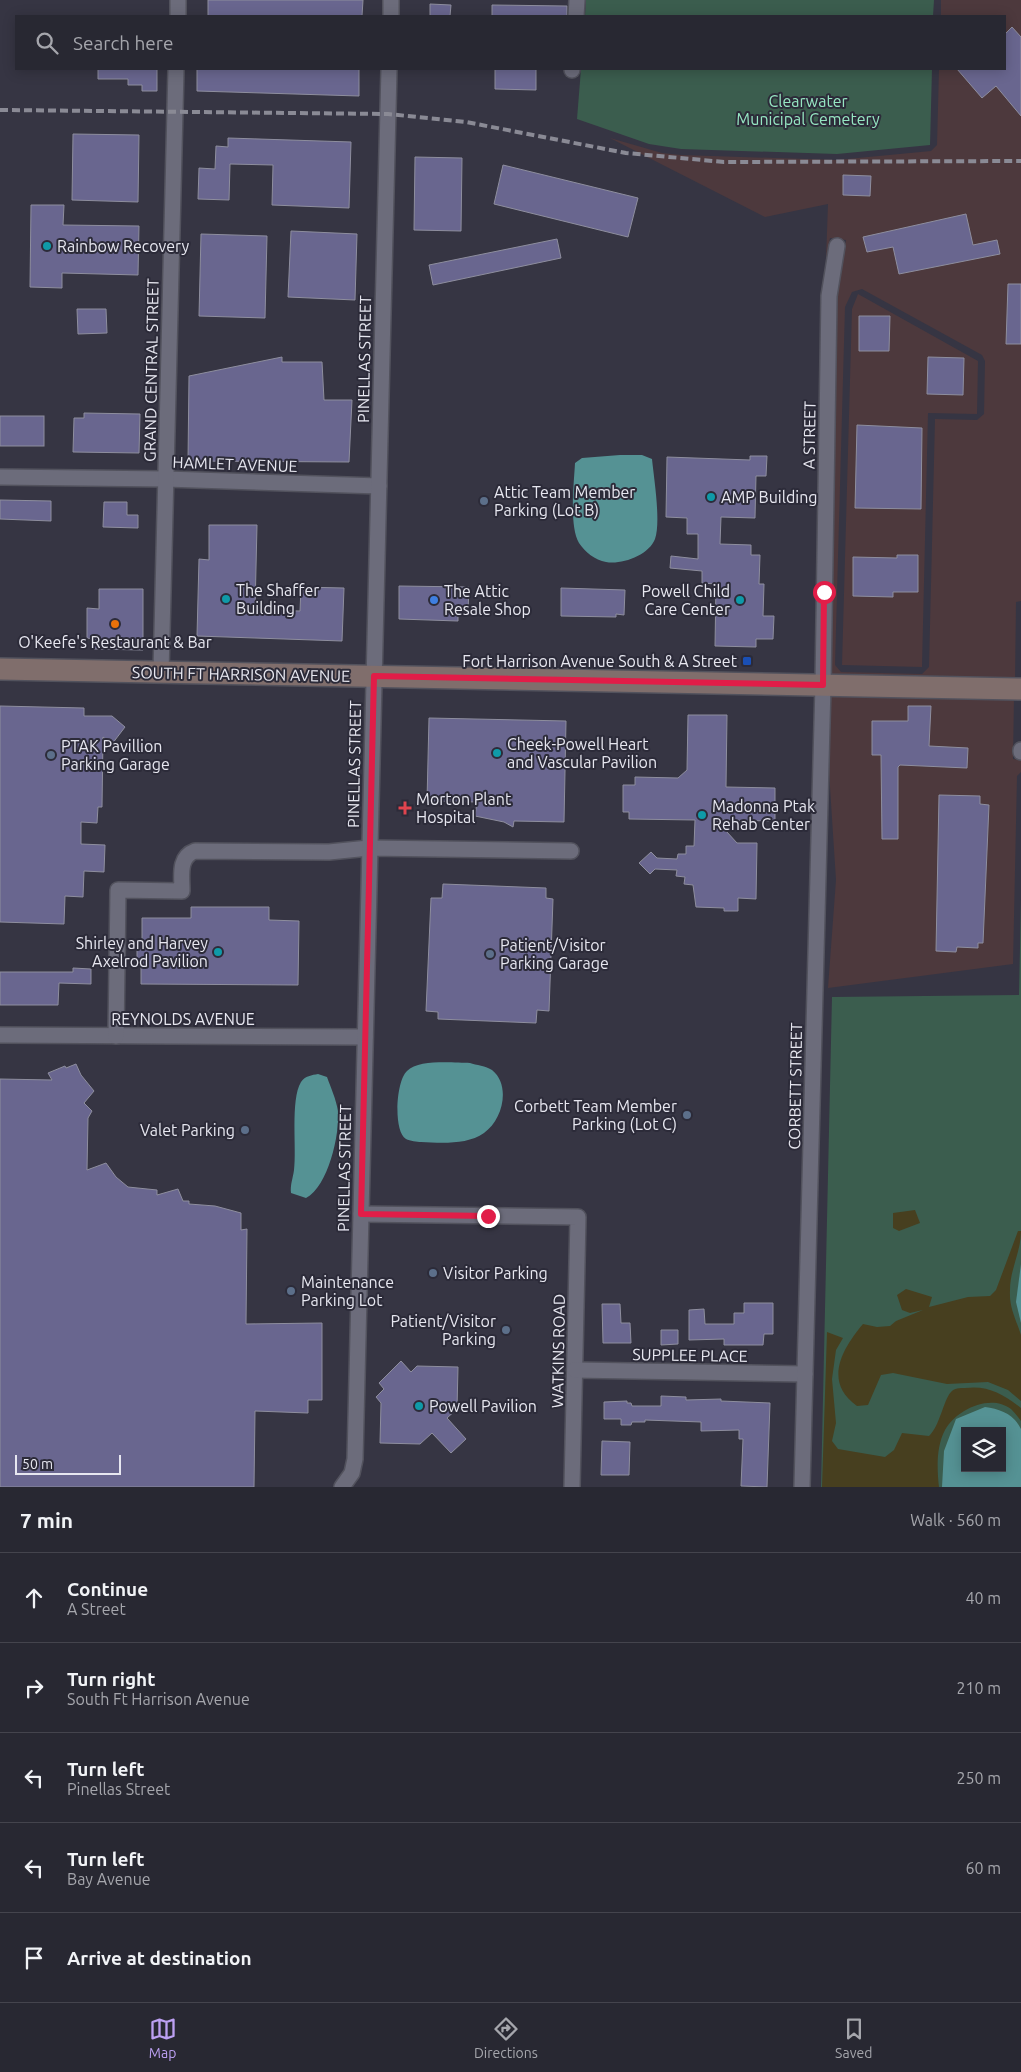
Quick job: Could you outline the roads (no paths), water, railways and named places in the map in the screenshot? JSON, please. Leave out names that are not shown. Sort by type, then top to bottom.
[{"type":"street","points":[[178,0],[178,15]]},
{"type":"street","points":[[391,0],[391,15]]},
{"type":"street","points":[[576,15],[577,0]]},
{"type":"street","name":"GRAND CENTRAL STREET","points":[[161,673],[176,70]]},
{"type":"street","name":"PINELLAS STREET","points":[[342,1487],[352,1472],[355,1459],[389,70]]},
{"type":"street","name":"A STREET","points":[[823,685],[829,296],[837,246]]},
{"type":"street","name":"HAMLET AVENUE","points":[[0,478],[166,479],[379,486]]},
{"type":"street","name":"SOUTH FT HARRISON AVENUE","points":[[0,669],[1021,689]]},
{"type":"street","name":"CORBETT STREET","points":[[802,1487],[823,685]]},
{"type":"street","points":[[116,1036],[118,890],[182,891],[183,861],[187,854],[195,851],[329,852],[370,848],[571,851]]},
{"type":"street","name":"REYNOLDS AVENUE","points":[[0,1036],[365,1037]]},
{"type":"street","name":"WATKINS ROAD","points":[[361,1214],[578,1216],[572,1487]]},
{"type":"street","name":"SUPPLEE PLACE","points":[[575,1370],[805,1374]]},
{"type":"railway","points":[[0,110],[388,114],[466,122],[626,153],[724,162],[1021,161]]},
{"type":"place","name":"Rainbow Recovery","points":[[47,246]]},
{"type":"place","name":"AMP Building","points":[[711,497]]},
{"type":"place","name":"Attic Team Member Parking (Lot B)","points":[[484,501]]},
{"type":"place","name":"The Shaffer Building","points":[[226,599]]},
{"type":"place","name":"The Attic Resale Shop","points":[[434,600]]},
{"type":"place","name":"Powell Child Care Center","points":[[740,600]]},
{"type":"place","name":"O'Keefe's Restaurant & Bar","points":[[115,624]]},
{"type":"place","name":"Fort Harrison Avenue South & A Street","points":[[747,661]]},
{"type":"place","name":"Cheek-Powell Heart and Vascular Pavilion","points":[[497,753]]},
{"type":"place","name":"PTAK Pavillion Parking Garage","points":[[51,755]]},
{"type":"place","name":"Morton Plant Hospital","points":[[405,808]]},
{"type":"place","name":"Madonna Ptak Rehab Center","points":[[702,815]]},
{"type":"place","name":"Shirley and Harvey Axelrod Pavilion","points":[[218,952]]},
{"type":"place","name":"Patient/Visitor Parking Garage","points":[[490,954]]},
{"type":"place","name":"Corbett Team Member Parking (Lot C)","points":[[687,1115]]},
{"type":"place","name":"Valet Parking","points":[[245,1130]]},
{"type":"place","name":"Visitor Parking","points":[[433,1273]]},
{"type":"place","name":"Maintenance Parking Lot","points":[[291,1291]]},
{"type":"place","name":"Patient/Visitor Parking","points":[[506,1330]]},
{"type":"place","name":"Powell Pavilion","points":[[419,1406]]},
{"type":"park label","name":"Clearwater Municipal Cemetery","points":[[808,110]]}]
